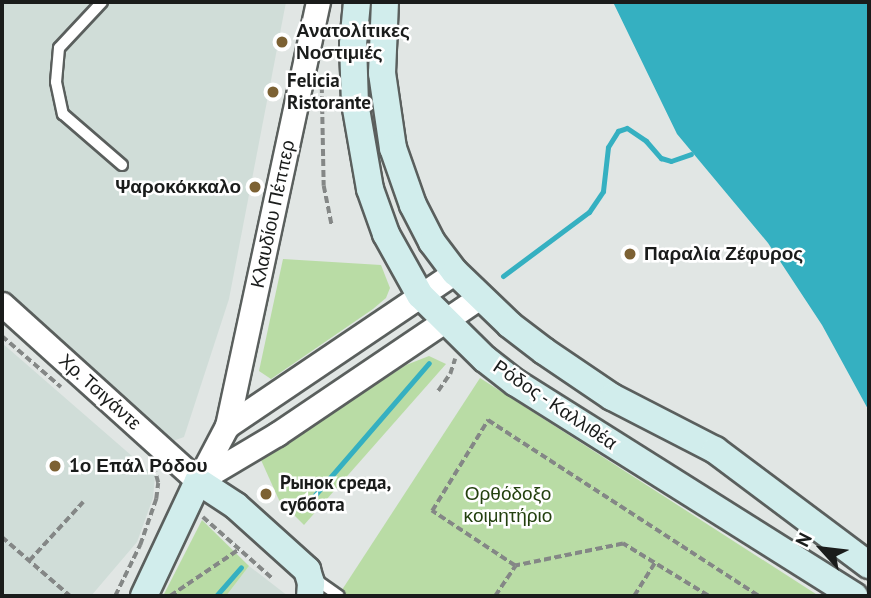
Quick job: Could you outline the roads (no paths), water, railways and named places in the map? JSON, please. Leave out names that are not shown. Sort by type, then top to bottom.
[{"type":"main road","name":"Ρόδος - Καλλιθέα","points":[[357,2],[353,44],[355,103],[370,189],[386,234],[420,295],[445,321],[516,383],[854,596]]},
{"type":"main road","name":"Ρόδος - Καλλιθέα","points":[[385,2],[382,44],[384,99],[393,148],[413,205],[432,242],[455,272],[480,297],[544,351],[612,397],[715,450],[869,565]]},
{"type":"main road","points":[[144,596],[198,481],[236,506],[310,585]]},
{"type":"street","name":"Κλαυδίου Πέππερ","points":[[228,426],[318,2]]},
{"type":"street","points":[[198,481],[228,426],[455,272]]},
{"type":"street","points":[[198,481],[277,433],[480,297]]},
{"type":"street","name":"Χρ. Τσιγάντε","points":[[2,304],[198,481]]},
{"type":"lane","points":[[102,2],[59,48],[55,82],[63,114],[122,165]]},
{"type":"lane","points":[[310,585],[339,596]]},
{"type":"water","points":[[613,2],[869,2],[869,411],[822,325],[768,243],[677,134]]},
{"type":"waterway","points":[[503,276],[589,212],[603,191],[608,147],[618,131],[627,128],[646,141],[661,158],[671,161],[691,154]]},
{"type":"waterway","points":[[302,510],[429,363]]},
{"type":"waterway","points":[[216,596],[241,567]]},
{"type":"place","name":"Ανατολίτικες Νοστιμιές","points":[[282,42]]},
{"type":"place","name":"Felicia Ristorante","points":[[273,92]]},
{"type":"place","name":"Ψαροκόκκαλο","points":[[255,187]]},
{"type":"place","name":"Παραλία Ζέφυρος","points":[[630,254]]},
{"type":"place","name":"1ο Επάλ Ρόδου","points":[[55,466]]},
{"type":"place","name":"Рынок среда, суббота","points":[[266,494]]},
{"type":"park label","name":"Ορθόδοξο κοιμητήριο","points":[[508,505]]}]
